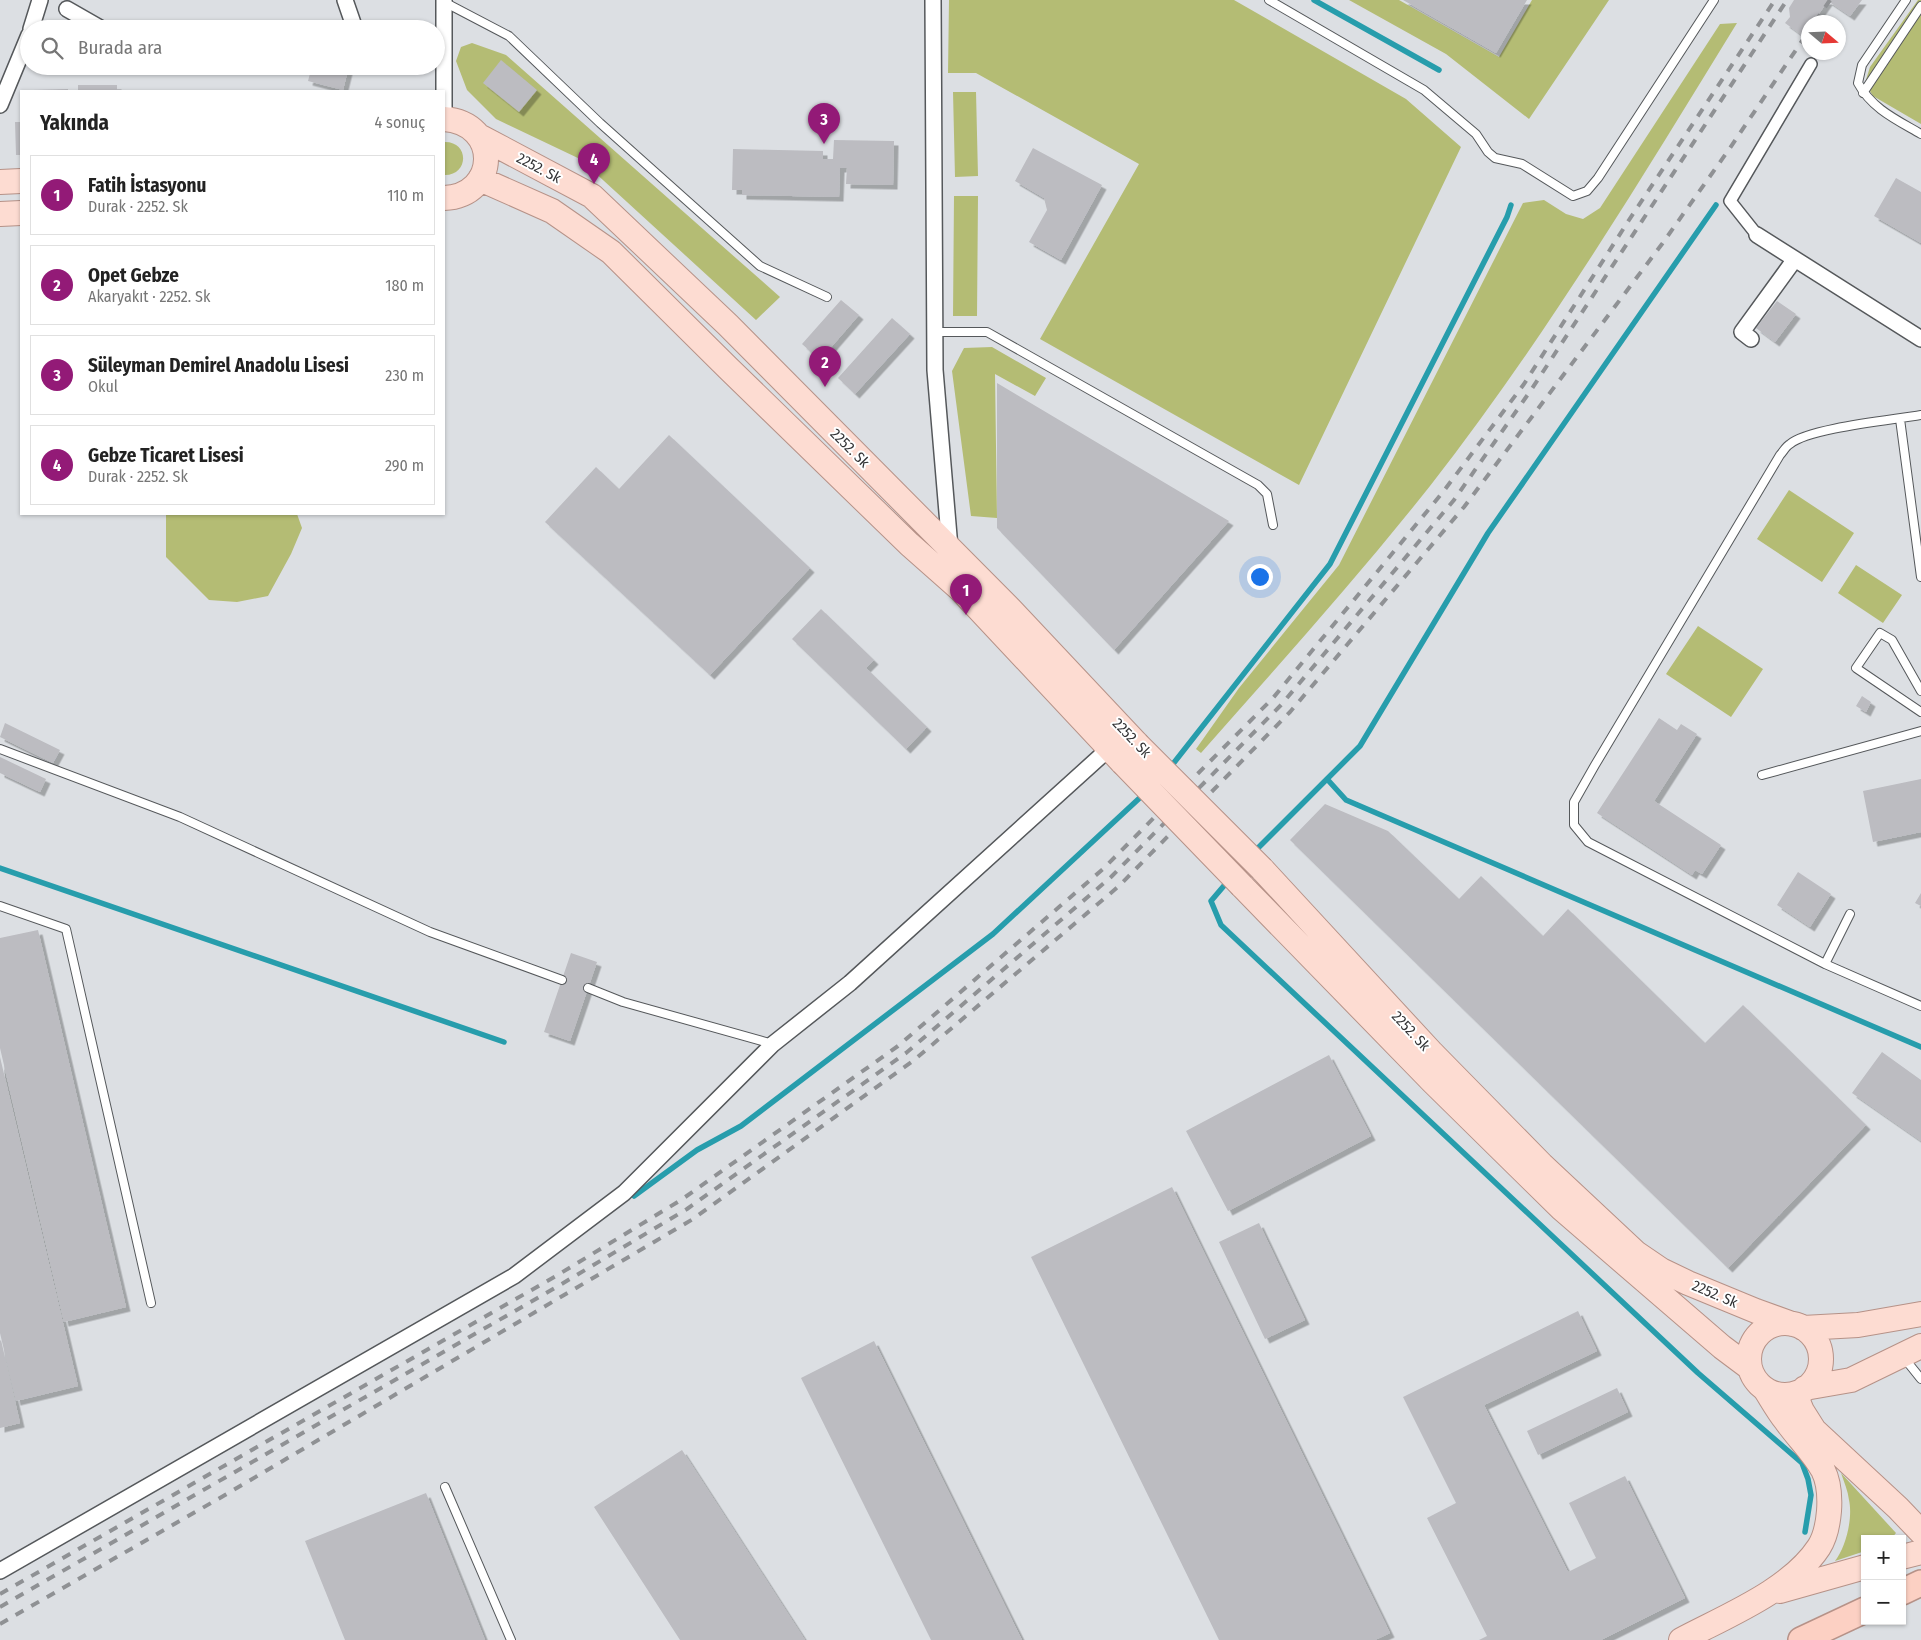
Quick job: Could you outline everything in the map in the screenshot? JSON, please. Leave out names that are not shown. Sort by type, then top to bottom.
[{"type":"highway","points":[[1906,1590],[1921,1583]]},
{"type":"highway","points":[[1801,1640],[1861,1612]]},
{"type":"main road","name":"2252. Sk","points":[[445,119],[457,120],[470,126],[479,136],[592,196],[728,325],[1010,609],[1242,886],[1433,1082],[1562,1209],[1750,1368]]},
{"type":"main road","points":[[445,198],[457,196],[469,191],[484,172],[486,160],[485,147],[479,136]]},
{"type":"main road","name":"2252. Sk","points":[[480,179],[552,211],[611,252],[909,544],[961,590],[1124,747],[1262,869],[1431,1052],[1542,1165],[1636,1253],[1661,1270],[1688,1284],[1798,1326]]},
{"type":"main road","points":[[0,182],[20,181]]},
{"type":"main road","points":[[0,214],[20,212]]},
{"type":"main road","points":[[1681,1640],[1765,1595],[1797,1571],[1819,1547],[1826,1529],[1830,1503],[1829,1488],[1824,1471],[1785,1421],[1765,1389],[1754,1377],[1750,1368],[1750,1352],[1756,1338],[1772,1326],[1782,1323],[1798,1326],[1858,1325],[1921,1314]]},
{"type":"main road","points":[[1798,1326],[1815,1341],[1821,1358],[1814,1380],[1800,1391]]},
{"type":"main road","points":[[1765,1389],[1775,1394],[1800,1391],[1851,1380],[1921,1346]]},
{"type":"main road","points":[[1800,1391],[1802,1411],[1814,1430],[1898,1508],[1921,1532]]},
{"type":"main road","points":[[1906,1556],[1921,1552]]},
{"type":"main road","points":[[1765,1595],[1861,1568]]},
{"type":"street","points":[[34,20],[40,0]]},
{"type":"street","points":[[345,0],[352,20]]},
{"type":"street","points":[[933,0],[935,370],[950,548]]},
{"type":"street","points":[[444,1],[444,20]]},
{"type":"street","points":[[68,9],[87,20]]},
{"type":"street","points":[[0,105],[20,57]]},
{"type":"street","points":[[1811,64],[1730,201],[1757,235],[1921,340]]},
{"type":"street","points":[[444,75],[444,90]]},
{"type":"street","points":[[1752,339],[1742,332],[1795,259]]},
{"type":"street","points":[[0,1571],[514,1276],[624,1194],[773,1044],[850,984],[1124,747]]},
{"type":"lane","points":[[1269,0],[1424,90],[1476,134],[1488,152],[1495,158],[1522,164],[1573,196],[1587,192],[1598,178],[1714,0]]},
{"type":"lane","points":[[1906,0],[1862,65],[1858,83],[1863,93],[1878,109],[1921,134]]},
{"type":"lane","points":[[444,1],[509,36],[600,123],[760,266],[827,297]]},
{"type":"lane","points":[[1863,93],[1921,6]]},
{"type":"lane","points":[[936,332],[987,332],[1258,485],[1267,494],[1273,526]]},
{"type":"lane","points":[[1921,415],[1804,436],[1790,444],[1780,456],[1574,802],[1574,825],[1588,842],[1825,964],[1921,1006]]},
{"type":"lane","points":[[1900,419],[1921,577]]},
{"type":"lane","points":[[1921,691],[1892,640],[1880,632],[1856,668],[1921,712]]},
{"type":"lane","points":[[1762,775],[1921,731]]},
{"type":"lane","points":[[0,749],[180,817],[430,932],[562,980]]},
{"type":"lane","points":[[0,906],[66,929],[150,1303]]},
{"type":"lane","points":[[1825,964],[1850,914]]},
{"type":"lane","points":[[588,988],[623,1002],[773,1044]]},
{"type":"lane","points":[[1896,1358],[1902,1359],[1909,1364],[1921,1380]]},
{"type":"lane","points":[[445,1488],[511,1640]]},
{"type":"green space","points":[[949,0],[1234,0],[1406,99],[1461,147],[1299,485],[1040,339],[1139,164],[976,73],[948,73]]},
{"type":"green space","points":[[1349,0],[1399,0],[1499,57],[1532,0],[1609,0],[1529,119],[1446,54]]},
{"type":"green space","points":[[1918,0],[1921,0],[1921,124],[1873,96],[1865,83],[1870,67]]},
{"type":"green space","points":[[1737,23],[1590,259],[1472,431],[1374,554],[1201,753],[1196,749],[1239,688],[1339,565],[1523,203],[1544,200],[1566,214],[1583,219],[1600,208],[1720,24]]},
{"type":"green space","points":[[472,43],[506,55],[780,297],[756,320],[580,159],[496,119],[467,90],[456,61],[461,47]]},
{"type":"green space","points":[[953,92],[976,92],[978,176],[955,177]]},
{"type":"green space","points":[[445,142],[452,143],[462,152],[462,165],[452,174],[445,175]]},
{"type":"green space","points":[[954,196],[978,196],[977,316],[953,316]]},
{"type":"green space","points":[[992,347],[1046,378],[1035,396],[995,374],[997,518],[971,516],[952,371],[964,348]]},
{"type":"green space","points":[[1789,490],[1854,533],[1822,582],[1757,539]]},
{"type":"green space","points":[[166,515],[297,515],[302,528],[291,554],[268,596],[237,602],[209,600],[166,557]]},
{"type":"green space","points":[[1856,565],[1902,595],[1883,623],[1838,593]]},
{"type":"green space","points":[[1698,626],[1763,669],[1731,717],[1666,674]]},
{"type":"green space","points":[[1841,1473],[1896,1533],[1894,1535],[1861,1535],[1861,1552],[1835,1561],[1842,1548],[1849,1524],[1850,1507],[1846,1486]]},
{"type":"building","points":[[1403,0],[1527,0],[1496,53]]},
{"type":"building","points":[[1794,0],[1862,0],[1850,16],[1828,1],[1818,15],[1801,15],[1801,35],[1785,23],[1790,17],[1789,8]]},
{"type":"building","points":[[501,60],[537,90],[519,112],[483,83]]},
{"type":"building","points":[[310,75],[347,75],[343,90],[308,81]]},
{"type":"building","points":[[78,85],[117,85],[117,90],[78,90]]},
{"type":"building","points":[[68,89],[68,90],[33,90]]},
{"type":"building","points":[[15,122],[20,122],[20,155],[16,155]]},
{"type":"building","points":[[834,140],[894,141],[893,185],[846,184],[847,168],[840,168],[839,197],[742,195],[742,190],[732,190],[733,149],[823,151],[823,159],[833,159]]},
{"type":"building","points":[[1033,148],[1102,185],[1061,260],[1029,242],[1047,210],[1044,198],[1015,181]]},
{"type":"building","points":[[1896,178],[1921,192],[1921,243],[1874,216]]},
{"type":"building","points":[[841,300],[859,315],[820,360],[802,344]]},
{"type":"building","points":[[1777,301],[1796,314],[1775,342],[1756,328]]},
{"type":"building","points":[[892,318],[910,334],[855,394],[838,378]]},
{"type":"building","points":[[997,383],[1229,521],[1114,650],[997,528]]},
{"type":"building","points":[[669,435],[810,568],[710,675],[545,522],[596,467],[619,489]]},
{"type":"building","points":[[821,609],[874,660],[866,668],[927,727],[906,749],[792,639]]},
{"type":"building","points":[[1862,696],[1871,702],[1866,712],[1856,706]]},
{"type":"building","points":[[1659,718],[1677,730],[1681,724],[1697,734],[1654,801],[1721,845],[1702,874],[1695,870],[1692,875],[1597,813]]},
{"type":"building","points":[[5,723],[60,750],[53,763],[0,737]]},
{"type":"building","points":[[0,757],[46,779],[40,792],[0,773]]},
{"type":"building","points":[[1921,779],[1921,832],[1873,842],[1863,791]]},
{"type":"building","points":[[1325,804],[1388,831],[1459,899],[1481,876],[1543,936],[1568,909],[1705,1043],[1743,1005],[1866,1125],[1728,1268],[1290,840]]},
{"type":"building","points":[[1798,872],[1831,894],[1810,927],[1777,905]]},
{"type":"building","points":[[1921,893],[1921,906],[1915,903]]},
{"type":"building","points":[[38,930],[126,1307],[64,1322],[0,1048],[0,938]]},
{"type":"building","points":[[571,953],[597,962],[570,1041],[544,1032]]},
{"type":"building","points":[[1882,1052],[1921,1080],[1921,1141],[1852,1093]]},
{"type":"building","points":[[1329,1055],[1371,1136],[1228,1211],[1186,1131]]},
{"type":"building","points":[[0,1057],[78,1386],[16,1401],[0,1333]]},
{"type":"building","points":[[1172,1187],[1390,1633],[1375,1640],[1219,1640],[1031,1257]]},
{"type":"building","points":[[1259,1223],[1305,1320],[1265,1339],[1219,1242]]},
{"type":"building","points":[[1578,1311],[1597,1351],[1484,1405],[1568,1572],[1596,1558],[1569,1503],[1625,1476],[1685,1598],[1601,1640],[1479,1640],[1487,1636],[1427,1518],[1456,1503],[1403,1397]]},
{"type":"building","points":[[0,1341],[20,1423],[0,1428]]},
{"type":"building","points":[[874,1341],[1022,1640],[931,1640],[801,1378]]},
{"type":"building","points":[[1617,1388],[1628,1412],[1538,1455],[1527,1431]]},
{"type":"building","points":[[682,1450],[805,1640],[680,1640],[594,1507]]},
{"type":"building","points":[[426,1493],[485,1640],[345,1640],[305,1541]]},
{"type":"waterway","points":[[1314,0],[1439,70]]},
{"type":"waterway","points":[[1169,769],[1330,564],[1507,217],[1511,205]]},
{"type":"waterway","points":[[1253,853],[1360,746],[1488,533],[1716,205]]},
{"type":"waterway","points":[[1327,779],[1346,800],[1921,1047]]},
{"type":"waterway","points":[[634,1196],[697,1150],[741,1126],[993,934],[1145,793]]},
{"type":"waterway","points":[[0,868],[504,1042]]},
{"type":"waterway","points":[[1228,881],[1211,901],[1221,925],[1698,1373],[1802,1463],[1811,1495],[1805,1532]]},
{"type":"railway","points":[[0,1594],[556,1276],[681,1200],[898,1046],[1103,869],[1273,698],[1443,492],[1524,384],[1629,220],[1775,0]]},
{"type":"railway","points":[[0,1607],[560,1285],[687,1209],[906,1053],[1111,877],[1281,705],[1454,500],[1531,390],[1787,0]]},
{"type":"railway","points":[[1820,15],[1830,0]]},
{"type":"railway","points":[[0,1624],[225,1495],[693,1219],[913,1061],[1119,886],[1290,712],[1464,507],[1662,244],[1801,42]]},
{"type":"place","name":"Süleyman Demirel Anadolu Lisesi","points":[[824,144]]},
{"type":"place","name":"Gebze Ticaret Lisesi","points":[[594,184]]},
{"type":"place","name":"Opet Gebze","points":[[825,387]]},
{"type":"place","name":"Fatih İstasyonu","points":[[966,615]]}]
